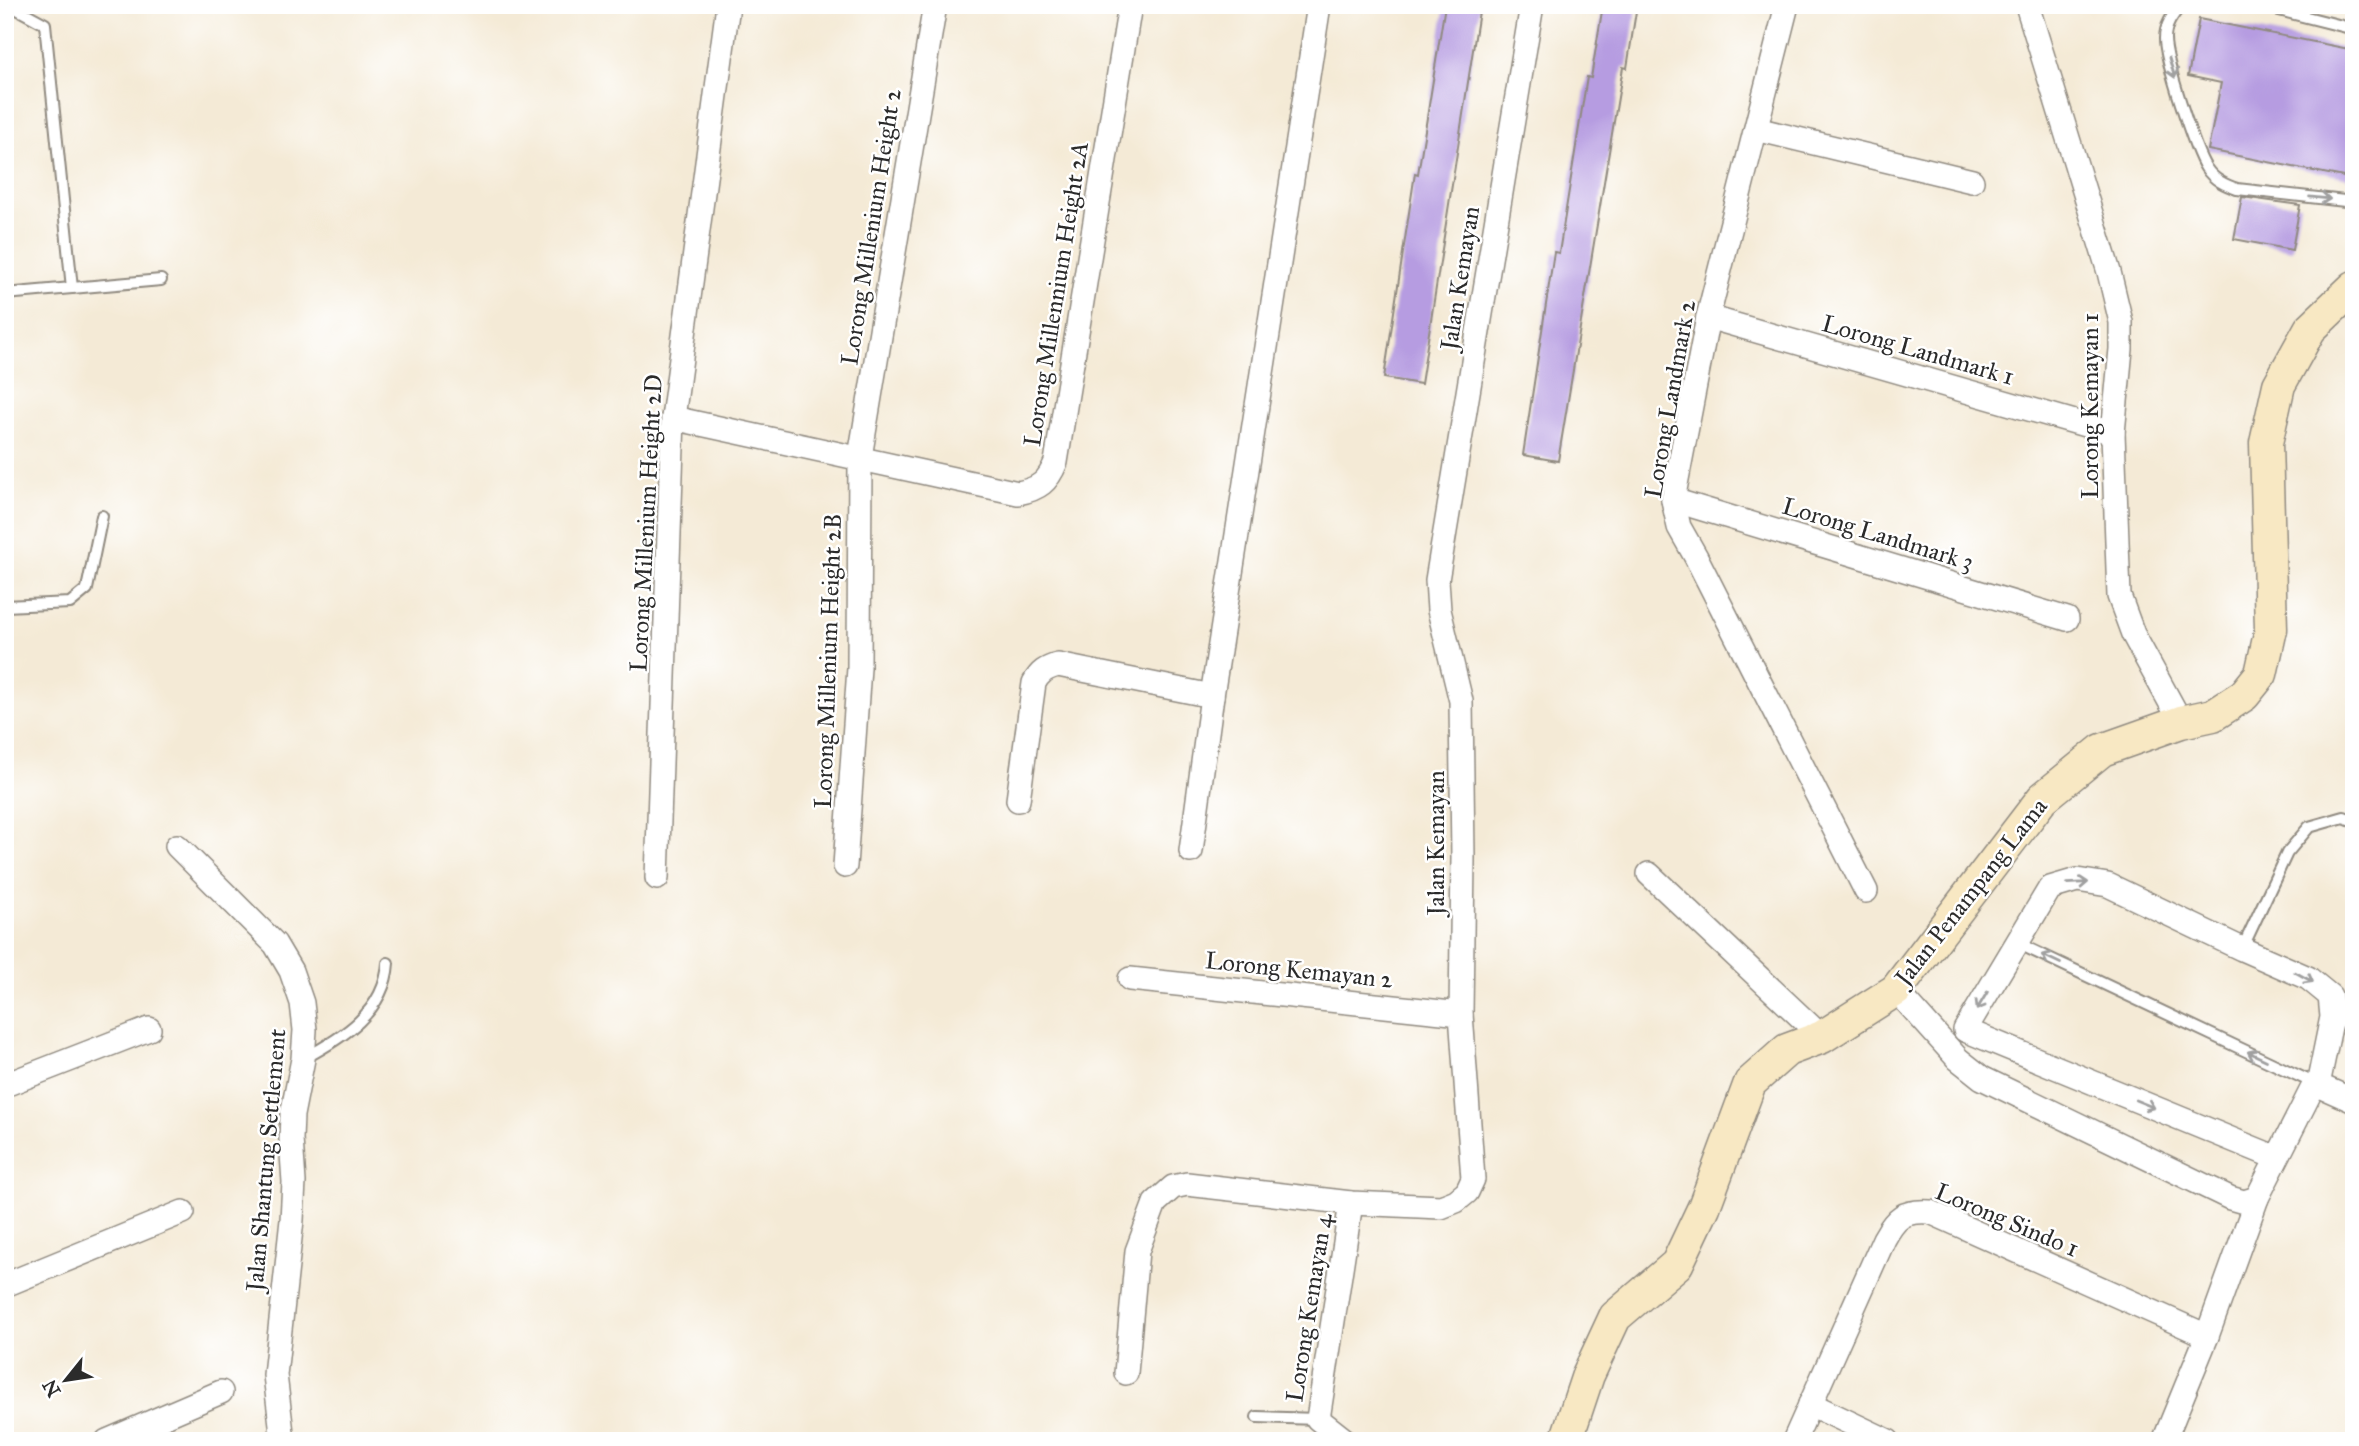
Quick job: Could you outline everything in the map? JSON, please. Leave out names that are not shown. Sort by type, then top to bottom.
[{"type":"main road","name":"Jalan Penampang Lama","points":[[1566,1441],[1588,1375],[1615,1317],[1677,1264],[1704,1207],[1751,1083],[1787,1050],[1822,1037],[1896,990],[2043,798],[2102,750],[2180,722],[2213,715],[2245,695],[2261,674],[2271,629],[2266,443],[2279,385],[2310,329],[2354,287]]},
{"type":"street","name":"Lorong Millenium Height 2D","points":[[657,878],[673,418],[728,5]]},
{"type":"street","name":"Lorong Millenium Height 2","points":[[860,457],[934,5]]},
{"type":"street","name":"Lorong Millennium Height 2A","points":[[860,457],[1018,493],[1042,485],[1051,476],[1056,462],[1130,5]]},
{"type":"street","points":[[1191,851],[1212,696],[1319,5]]},
{"type":"street","name":"Jalan Kemayan","points":[[1126,1373],[1137,1251],[1155,1203],[1173,1187],[1187,1184],[1351,1203],[1441,1207],[1456,1201],[1467,1192],[1473,1179],[1461,1014],[1461,701],[1439,610],[1437,580],[1532,5]]},
{"type":"street","name":"Lorong Landmark 2","points":[[1787,5],[1709,317],[1673,500],[1679,527],[1866,891]]},
{"type":"street","name":"Lorong Kemayan 1","points":[[2027,5],[2109,272],[2121,322],[2113,433],[2119,596],[2133,634],[2180,722]]},
{"type":"street","points":[[1756,129],[1972,181]]},
{"type":"street","name":"Lorong Landmark 1","points":[[1709,317],[2113,433]]},
{"type":"street","points":[[673,418],[860,457]]},
{"type":"street","name":"Lorong Millenium Height 2B","points":[[845,866],[859,668],[860,457]]},
{"type":"street","name":"Lorong Landmark 3","points":[[1673,500],[2067,619]]},
{"type":"street","points":[[1018,800],[1034,683],[1040,673],[1049,667],[1058,665],[1212,696]]},
{"type":"street","name":"Jalan Shantung Settlement","points":[[177,846],[266,935],[285,962],[302,1003],[305,1030],[303,1059],[290,1139],[294,1182],[292,1220],[275,1375],[283,1441]]},
{"type":"street","points":[[1649,874],[1822,1037]]},
{"type":"street","points":[[2164,1441],[2207,1336],[2257,1198],[2312,1089],[2318,1085],[2332,1017],[2330,996],[2308,978],[2108,885],[2077,880],[2050,888],[1965,1030],[2277,1158]]},
{"type":"street","name":"Lorong Kemayan 2","points":[[1130,979],[1461,1014]]},
{"type":"street","points":[[1896,990],[1958,1059],[1982,1078],[2230,1198],[2244,1202],[2257,1198]]},
{"type":"street","points":[[5,1085],[149,1029]]},
{"type":"street","points":[[2318,1085],[2354,1101]]},
{"type":"street","name":"Lorong Kemayan 4","points":[[1318,1419],[1351,1203]]},
{"type":"street","name":"Lorong Sindo 1","points":[[1810,1404],[1884,1239],[1893,1223],[1914,1210],[1930,1212],[2207,1336]]},
{"type":"street","points":[[5,1285],[183,1212]]},
{"type":"street","points":[[107,1441],[221,1392]]},
{"type":"street","points":[[1794,1441],[1810,1404],[1888,1441]]},
{"type":"street","points":[[1318,1419],[1346,1441]]},
{"type":"lane","points":[[10,5],[45,24],[72,288]]},
{"type":"lane","points":[[2181,5],[2169,20],[2165,38],[2169,61],[2197,150],[2207,170],[2222,184],[2237,189],[2354,201]]},
{"type":"lane","points":[[2259,5],[2354,29]]},
{"type":"lane","points":[[5,294],[161,280]]},
{"type":"lane","points":[[5,606],[71,603],[87,589],[102,516]]},
{"type":"lane","points":[[2242,949],[2287,853],[2309,827],[2344,817],[2354,821]]},
{"type":"lane","points":[[2017,943],[2318,1085]]},
{"type":"lane","points":[[303,1059],[357,1026],[381,992],[388,963]]},
{"type":"lane","points":[[1257,1417],[1318,1419]]},
{"type":"building","points":[[1445,5],[1480,5],[1421,384],[1384,378],[1415,173],[1418,174]]},
{"type":"building","points":[[1603,5],[1637,5],[1627,68],[1623,67],[1558,461],[1523,455],[1554,252],[1559,253],[1587,77],[1591,78]]},
{"type":"building","points":[[2199,19],[2354,50],[2354,179],[2208,150],[2221,83],[2188,76]]},
{"type":"building","points":[[2242,197],[2300,205],[2292,250],[2234,239]]}]
